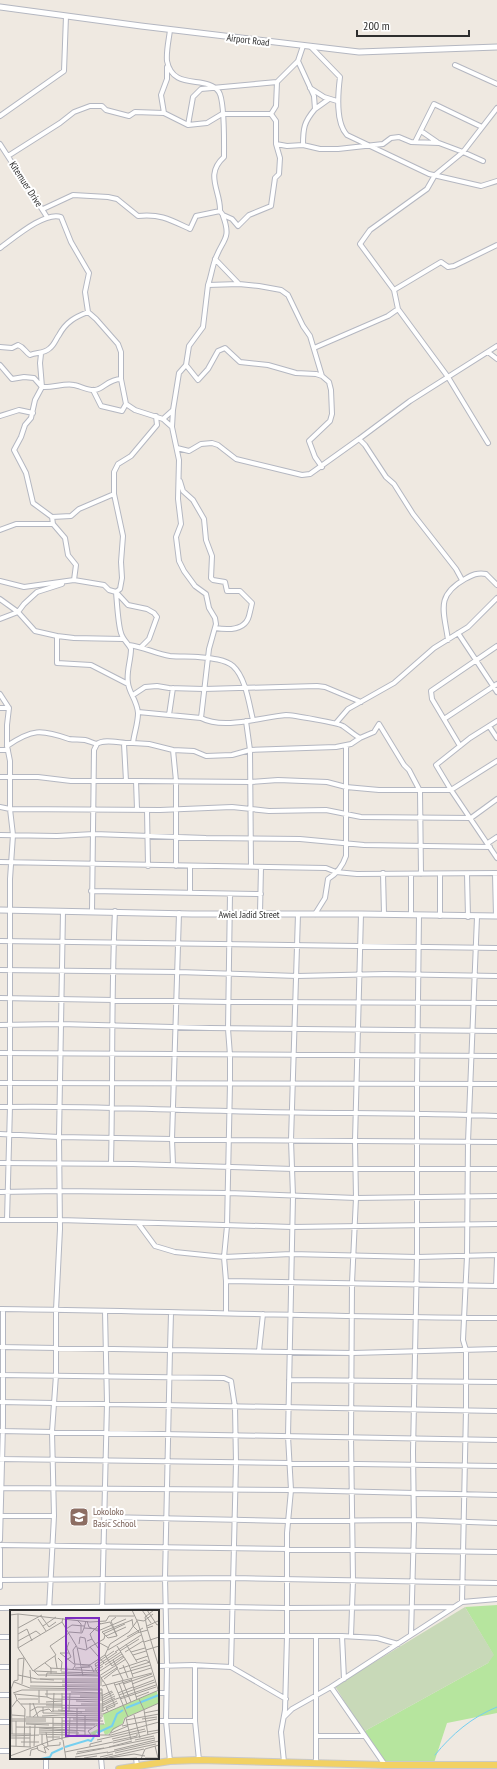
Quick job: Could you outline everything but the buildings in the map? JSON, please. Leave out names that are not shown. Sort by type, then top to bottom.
[{"type":"main road","points":[[119,1769],[170,1761],[199,1760],[454,1767],[497,1765]]},
{"type":"street","name":"Airport Road","points":[[0,6],[170,30],[359,52],[497,47]]},
{"type":"street","points":[[0,116],[64,71],[66,16]]},
{"type":"street","points":[[164,113],[161,95],[168,79],[167,59],[170,30]]},
{"type":"street","points":[[188,124],[193,97],[200,88],[277,82],[298,61],[303,46]]},
{"type":"street","points":[[311,47],[340,76],[337,101],[342,130],[347,135],[435,176],[481,186],[497,181]]},
{"type":"street","points":[[167,59],[170,69],[179,78],[214,87],[220,94],[222,114],[224,157],[219,162],[216,169],[214,184],[220,199],[221,213],[227,227],[226,238],[215,259],[208,285],[203,327],[189,346],[186,365],[180,373],[173,410],[172,427],[177,448],[180,524],[176,537],[179,561],[195,586],[206,594],[209,608],[216,620],[208,658],[202,718]]},
{"type":"street","points":[[298,61],[314,96],[315,109]]},
{"type":"street","points":[[455,65],[497,84]]},
{"type":"street","points":[[271,114],[276,106],[277,82]]},
{"type":"street","points":[[310,88],[329,99],[337,101]]},
{"type":"street","points":[[303,145],[305,120],[315,109],[329,99]]},
{"type":"street","points":[[416,142],[434,104],[482,127]]},
{"type":"street","points":[[8,156],[82,108],[102,106],[106,110],[129,116],[135,112],[164,113],[188,124],[207,123],[222,114],[271,114]]},
{"type":"street","points":[[488,444],[448,377],[398,309],[394,290],[360,244],[370,230],[426,189],[435,176],[463,152],[497,108]]},
{"type":"street","points":[[43,209],[73,195],[108,197],[117,199],[138,216],[154,215],[172,220],[190,229],[196,216],[221,213],[232,219],[238,226],[249,215],[271,206],[275,178],[279,174],[280,158],[276,144],[276,120],[271,114]]},
{"type":"street","points":[[421,132],[439,143],[483,161]]},
{"type":"street","points":[[276,144],[286,146],[303,145],[320,149],[338,149],[382,144],[391,138],[399,137],[416,142],[439,143]]},
{"type":"street","name":"Kitemuer Drive","points":[[0,144],[47,217],[0,248]]},
{"type":"street","points":[[47,217],[56,215],[62,217],[71,242],[89,274],[85,292],[88,312],[96,318],[118,344],[121,352],[121,379],[126,404],[122,411],[101,406],[93,390]]},
{"type":"street","points":[[394,290],[441,262],[448,266],[454,266],[497,245]]},
{"type":"street","points":[[215,259],[239,284]]},
{"type":"street","points":[[208,285],[239,284],[273,288],[281,290],[288,295],[310,336],[322,376]]},
{"type":"street","points":[[314,348],[388,316],[398,309]]},
{"type":"street","points":[[0,347],[12,348],[18,345],[23,347],[26,353],[30,355],[34,353],[41,354],[51,348],[60,332],[70,320],[88,312]]},
{"type":"street","points":[[177,448],[189,451],[201,444],[212,443],[218,445],[236,459],[266,465],[294,474],[310,474],[410,401],[497,346]]},
{"type":"street","points":[[186,365],[198,380],[208,369],[218,350],[225,348],[240,362],[268,365],[296,373],[316,374],[322,376],[329,382],[332,390],[332,414],[330,421],[309,441],[315,457],[322,466]]},
{"type":"street","points":[[488,352],[497,359]]},
{"type":"street","points":[[41,354],[40,363],[42,387],[35,400],[33,413],[14,450],[26,473],[33,504],[52,517],[71,516],[78,509],[114,494]]},
{"type":"street","points":[[0,365],[12,379],[24,377],[34,378],[42,387],[52,388],[69,384],[93,390],[100,388],[115,379],[121,379]]},
{"type":"street","points":[[126,404],[135,410],[163,419],[172,427]]},
{"type":"street","points":[[0,416],[19,410],[33,413]]},
{"type":"street","points":[[163,419],[173,410]]},
{"type":"street","points":[[116,592],[120,589],[122,578],[121,562],[123,536],[114,494],[114,472],[116,467],[131,456],[154,430],[157,425],[156,416]]},
{"type":"street","points":[[359,439],[365,445],[386,477],[394,484],[413,514],[456,569],[462,580]]},
{"type":"street","points":[[178,476],[183,491],[192,500],[204,519],[206,540],[212,556],[211,578],[225,582],[227,591],[240,591],[252,603],[248,619],[238,627],[231,630],[215,628]]},
{"type":"street","points":[[52,517],[53,524],[65,538],[68,554],[76,565],[74,580]]},
{"type":"street","points":[[0,530],[16,524],[53,524]]},
{"type":"street","points":[[448,640],[444,601],[447,593],[462,580],[474,574],[483,574],[497,585]]},
{"type":"street","points":[[0,619],[18,612],[37,592],[74,580]]},
{"type":"street","points":[[0,581],[24,587],[74,580],[104,585],[109,590],[116,592],[128,605],[148,609],[154,613],[156,617],[155,627],[149,639],[140,647]]},
{"type":"street","points":[[116,592],[120,631],[123,639],[129,645],[131,651],[128,684],[138,712],[133,743]]},
{"type":"street","points":[[336,723],[348,710],[394,683],[434,648],[468,627],[497,598]]},
{"type":"street","points":[[0,599],[18,612],[34,631],[74,638],[123,639]]},
{"type":"street","points":[[458,633],[495,685],[497,692]]},
{"type":"street","points":[[57,636],[57,664],[91,665],[128,684]]},
{"type":"street","points":[[129,645],[167,655],[208,658],[226,662],[233,666],[239,673],[245,688],[253,720]]},
{"type":"street","points":[[460,746],[432,699],[430,695],[431,691],[497,646]]},
{"type":"street","points":[[444,719],[495,685]]},
{"type":"street","points":[[133,695],[149,686],[204,689],[317,686],[325,687],[361,702]]},
{"type":"street","points":[[169,715],[173,688]]},
{"type":"street","points":[[0,694],[9,708],[6,725],[7,748],[10,761],[10,809],[13,835],[10,862],[10,1106],[7,1220]]},
{"type":"street","points":[[0,708],[9,708]]},
{"type":"street","points":[[138,712],[202,718],[215,722],[246,721],[290,715],[336,723],[360,738]]},
{"type":"street","points":[[246,721],[250,750],[252,866]]},
{"type":"street","points":[[497,721],[460,746],[436,765],[497,858]]},
{"type":"street","points":[[92,911],[94,750],[97,744],[103,741],[124,744],[149,744],[173,750],[194,751],[206,756],[232,755],[250,750],[346,746],[374,732],[379,724],[404,765],[409,770],[420,791],[421,874]]},
{"type":"street","points":[[489,726],[497,738]]},
{"type":"street","points":[[0,750],[7,748],[23,735],[49,732],[60,734],[70,739],[84,740],[97,744]]},
{"type":"street","points":[[124,744],[126,781]]},
{"type":"street","points":[[315,914],[325,898],[328,879],[344,863],[347,844],[346,746]]},
{"type":"street","points":[[173,750],[176,781],[176,866]]},
{"type":"street","points":[[0,777],[93,781],[251,782],[278,780],[327,782],[346,787],[379,790],[420,791],[451,790],[497,761]]},
{"type":"street","points":[[136,781],[137,809]]},
{"type":"street","points":[[0,807],[10,809],[94,810],[232,808],[275,812],[326,810],[361,817],[420,819],[471,818],[497,799]]},
{"type":"street","points":[[147,810],[148,866]]},
{"type":"street","points":[[0,835],[57,836],[94,834],[300,839],[347,844],[420,845],[489,845],[497,837]]},
{"type":"street","points":[[0,862],[92,865],[326,868],[336,872],[357,874],[496,874],[496,916]]},
{"type":"street","points":[[190,866],[190,893]]},
{"type":"street","points":[[260,914],[261,867]]},
{"type":"street","points":[[384,873],[384,914]]},
{"type":"street","points":[[411,874],[411,915]]},
{"type":"street","points":[[440,874],[440,916]]},
{"type":"street","points":[[467,874],[468,917]]},
{"type":"street","points":[[92,891],[261,894]]},
{"type":"street","points":[[226,1313],[224,1257],[227,1226],[230,1083],[228,1002],[230,974],[230,894]]},
{"type":"street","name":"Awiel Jadid Street","points":[[0,910],[229,914],[384,914],[468,917],[496,916]]},
{"type":"street","points":[[49,1609],[54,1516],[52,1432],[56,1376],[56,1310],[60,1220],[60,1163],[58,1137],[61,1082],[60,1024],[63,911]]},
{"type":"street","points":[[111,1164],[115,911]]},
{"type":"street","points":[[173,1165],[172,1139],[177,1027],[179,913]]},
{"type":"street","points":[[284,1762],[281,1732],[286,1698],[287,1521],[291,1490],[288,1436],[290,1407],[290,1282],[293,1196],[291,1140],[298,914]]},
{"type":"street","points":[[351,1636],[353,1580],[351,1437],[353,1353],[352,1283],[356,1198],[355,1141],[360,1002],[361,914]]},
{"type":"street","points":[[411,1635],[414,1520],[414,1352],[417,1284],[418,1197],[417,1030],[419,916]]},
{"type":"street","points":[[462,1602],[465,1495],[464,1439],[466,1410],[466,1350],[463,1340],[467,1256],[467,1170],[474,1031],[473,1004],[477,917]]},
{"type":"street","points":[[0,941],[497,948]]},
{"type":"street","points":[[0,970],[178,972],[297,976],[360,974],[497,976]]},
{"type":"street","points":[[0,998],[418,1004],[497,1003]]},
{"type":"street","points":[[0,1025],[60,1024],[228,1029],[294,1028],[497,1031]]},
{"type":"street","points":[[0,1053],[112,1055],[497,1056]]},
{"type":"street","points":[[0,1083],[113,1082],[497,1084]]},
{"type":"street","points":[[0,1107],[60,1106],[229,1112],[356,1112],[497,1116]]},
{"type":"street","points":[[0,1134],[58,1137],[228,1140],[497,1142]]},
{"type":"street","points":[[0,1163],[228,1166],[293,1169],[497,1169]]},
{"type":"street","points":[[0,1192],[60,1191],[228,1193],[356,1198],[497,1196]]},
{"type":"street","points":[[0,1220],[60,1220],[292,1227],[497,1224]]},
{"type":"street","points":[[138,1223],[155,1246],[175,1252],[224,1257],[291,1254],[497,1256],[496,1286],[226,1281]]},
{"type":"street","points":[[0,1540],[1,1309],[226,1313],[290,1316],[497,1318]]},
{"type":"street","points":[[102,1609],[107,1404],[105,1311]]},
{"type":"street","points":[[170,1761],[166,1721],[168,1666],[166,1636],[166,1548],[171,1313]]},
{"type":"street","points":[[259,1351],[262,1314]]},
{"type":"street","points":[[1,1347],[353,1353],[497,1348]]},
{"type":"street","points":[[1,1375],[228,1379],[232,1387],[235,1407],[236,1463],[233,1636],[231,1667]]},
{"type":"street","points":[[289,1380],[352,1382],[497,1382]]},
{"type":"street","points":[[1,1402],[497,1411]]},
{"type":"street","points":[[1,1431],[497,1440]]},
{"type":"street","points":[[1,1459],[497,1466]]},
{"type":"street","points":[[0,1488],[104,1488],[235,1491],[291,1490],[352,1493],[497,1495]]},
{"type":"street","points":[[0,1516],[54,1516]]},
{"type":"street","points":[[105,1518],[287,1521],[414,1520],[497,1523]]},
{"type":"street","points":[[0,1545],[497,1552]]},
{"type":"street","points":[[0,1549],[0,1587]]},
{"type":"street","points":[[0,1580],[234,1578],[412,1580],[462,1583],[497,1583]]},
{"type":"street","points":[[284,1718],[292,1709],[344,1679],[462,1602],[497,1599]]},
{"type":"street","points":[[0,1608],[102,1609],[166,1606],[286,1608],[454,1607]]},
{"type":"street","points":[[159,1636],[351,1636],[382,1639],[398,1644]]},
{"type":"street","points":[[316,1636],[316,1763]]},
{"type":"street","points":[[342,1636],[344,1679]]},
{"type":"street","points":[[159,1666],[195,1665],[231,1667],[286,1698]]},
{"type":"street","points":[[195,1665],[195,1720],[199,1760]]},
{"type":"street","points":[[331,1687],[385,1765]]},
{"type":"street","points":[[159,1693],[166,1693]]},
{"type":"street","points":[[159,1721],[195,1720]]},
{"type":"street","points":[[316,1736],[364,1736]]},
{"type":"street","points":[[136,1759],[137,1766]]},
{"type":"green space","points":[[497,1605],[497,1713],[447,1723],[432,1769],[389,1769],[363,1732],[488,1663],[493,1654],[465,1607]]},
{"type":"green space","points":[[465,1607],[494,1655],[488,1663],[363,1732],[335,1686]]},
{"type":"waterway","points":[[435,1755],[448,1740],[463,1727],[479,1716],[497,1707]]},
{"type":"place","name":"Lokoloko Basic School","points":[[79,1517]]}]
